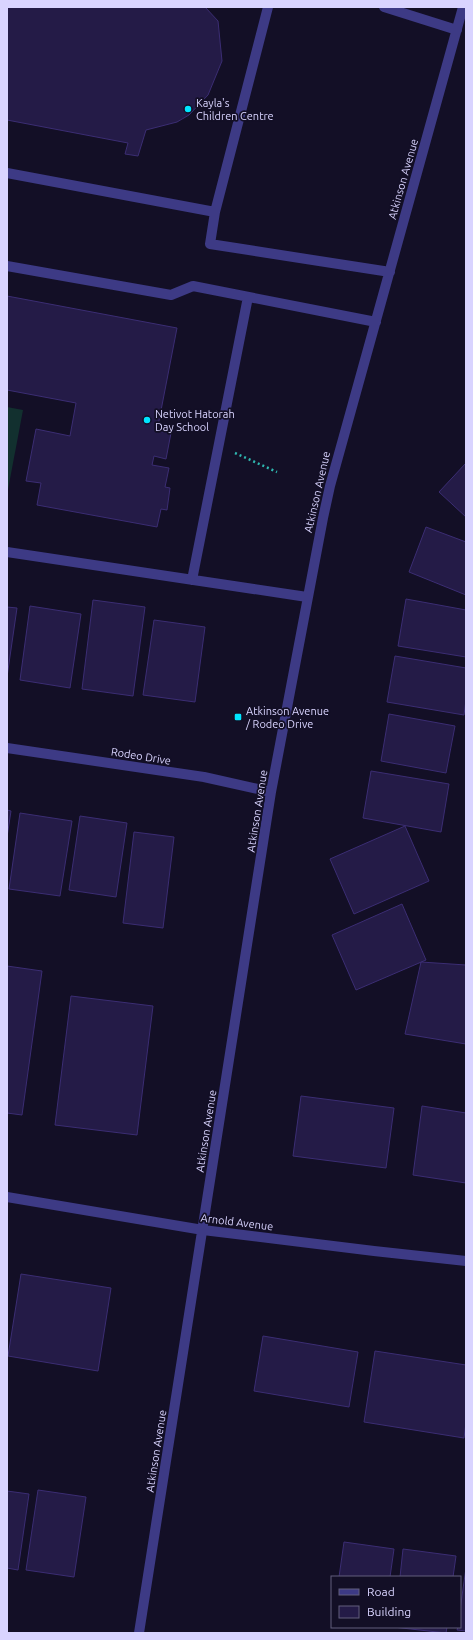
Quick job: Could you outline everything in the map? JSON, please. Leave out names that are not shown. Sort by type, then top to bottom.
[{"type":"street","points":[[268,7],[215,212],[210,244],[390,272]]},
{"type":"street","points":[[384,7],[457,30]]},
{"type":"street","name":"Atkinson Avenue","points":[[139,1633],[271,792],[330,486],[463,7]]},
{"type":"street","points":[[7,173],[215,212]]},
{"type":"street","points":[[7,266],[171,295],[193,286],[376,322]]},
{"type":"street","points":[[192,580],[248,297]]},
{"type":"street","points":[[7,552],[308,597]]},
{"type":"street","name":"Rodeo Drive","points":[[7,748],[204,777],[271,792]]},
{"type":"street","name":"Arnold Avenue","points":[[7,1197],[203,1230],[466,1261]]},
{"type":"path","points":[[218,445],[277,472]]},
{"type":"green space","points":[[7,407],[23,410],[7,495]]},
{"type":"building","points":[[7,7],[205,7],[218,21],[222,61],[208,95],[189,115],[177,122],[146,130],[138,156],[125,154],[128,143],[7,120]]},
{"type":"building","points":[[7,296],[177,328],[157,431],[171,433],[166,459],[154,456],[152,465],[169,468],[165,487],[170,488],[167,510],[161,509],[157,527],[37,505],[41,483],[26,481],[36,429],[70,436],[76,403],[7,390]]},
{"type":"building","points":[[466,463],[466,517],[439,492]]},
{"type":"building","points":[[426,527],[466,542],[466,595],[409,572]]},
{"type":"building","points":[[406,599],[466,610],[466,657],[398,646]]},
{"type":"building","points":[[93,600],[145,607],[133,696],[82,689]]},
{"type":"building","points":[[30,606],[81,614],[70,688],[20,680]]},
{"type":"building","points":[[7,607],[17,608],[7,677]]},
{"type":"building","points":[[154,620],[205,627],[195,702],[143,695]]},
{"type":"building","points":[[395,656],[466,668],[466,700],[464,715],[387,702]]},
{"type":"building","points":[[389,714],[455,726],[446,773],[381,761]]},
{"type":"building","points":[[371,771],[449,784],[441,832],[363,818]]},
{"type":"building","points":[[7,810],[11,811],[7,837]]},
{"type":"building","points":[[20,813],[72,821],[60,896],[9,889]]},
{"type":"building","points":[[80,816],[127,823],[116,897],[69,890]]},
{"type":"building","points":[[405,826],[429,881],[354,914],[330,859]]},
{"type":"building","points":[[134,832],[174,837],[163,928],[123,923]]},
{"type":"building","points":[[402,904],[426,960],[356,990],[332,935]]},
{"type":"building","points":[[421,962],[466,965],[466,1044],[405,1034]]},
{"type":"building","points":[[7,966],[42,971],[22,1115],[7,1113]]},
{"type":"building","points":[[71,996],[153,1006],[137,1135],[55,1125]]},
{"type":"building","points":[[301,1096],[394,1108],[386,1168],[293,1156]]},
{"type":"building","points":[[422,1106],[466,1113],[466,1183],[413,1175]]},
{"type":"building","points":[[21,1274],[111,1288],[98,1371],[8,1356]]},
{"type":"building","points":[[263,1336],[358,1352],[349,1407],[254,1391]]},
{"type":"building","points":[[375,1351],[466,1365],[466,1423],[464,1438],[364,1422]]},
{"type":"building","points":[[38,1490],[86,1497],[74,1577],[26,1570]]},
{"type":"building","points":[[7,1491],[29,1494],[18,1570],[7,1568]]},
{"type":"building","points":[[344,1542],[394,1549],[390,1576],[339,1576]]},
{"type":"building","points":[[403,1549],[456,1556],[453,1576],[400,1576]]},
{"type":"building","points":[[466,1568],[466,1631],[457,1630],[458,1628],[461,1628],[461,1603]]},
{"type":"building","points":[[402,1628],[447,1628],[446,1633]]},
{"type":"place","name":"Kayla's Children Centre","points":[[188,109]]},
{"type":"place","name":"Netivot Hatorah Day School","points":[[147,420]]},
{"type":"place","name":"Atkinson Avenue / Rodeo Drive","points":[[238,717]]}]
